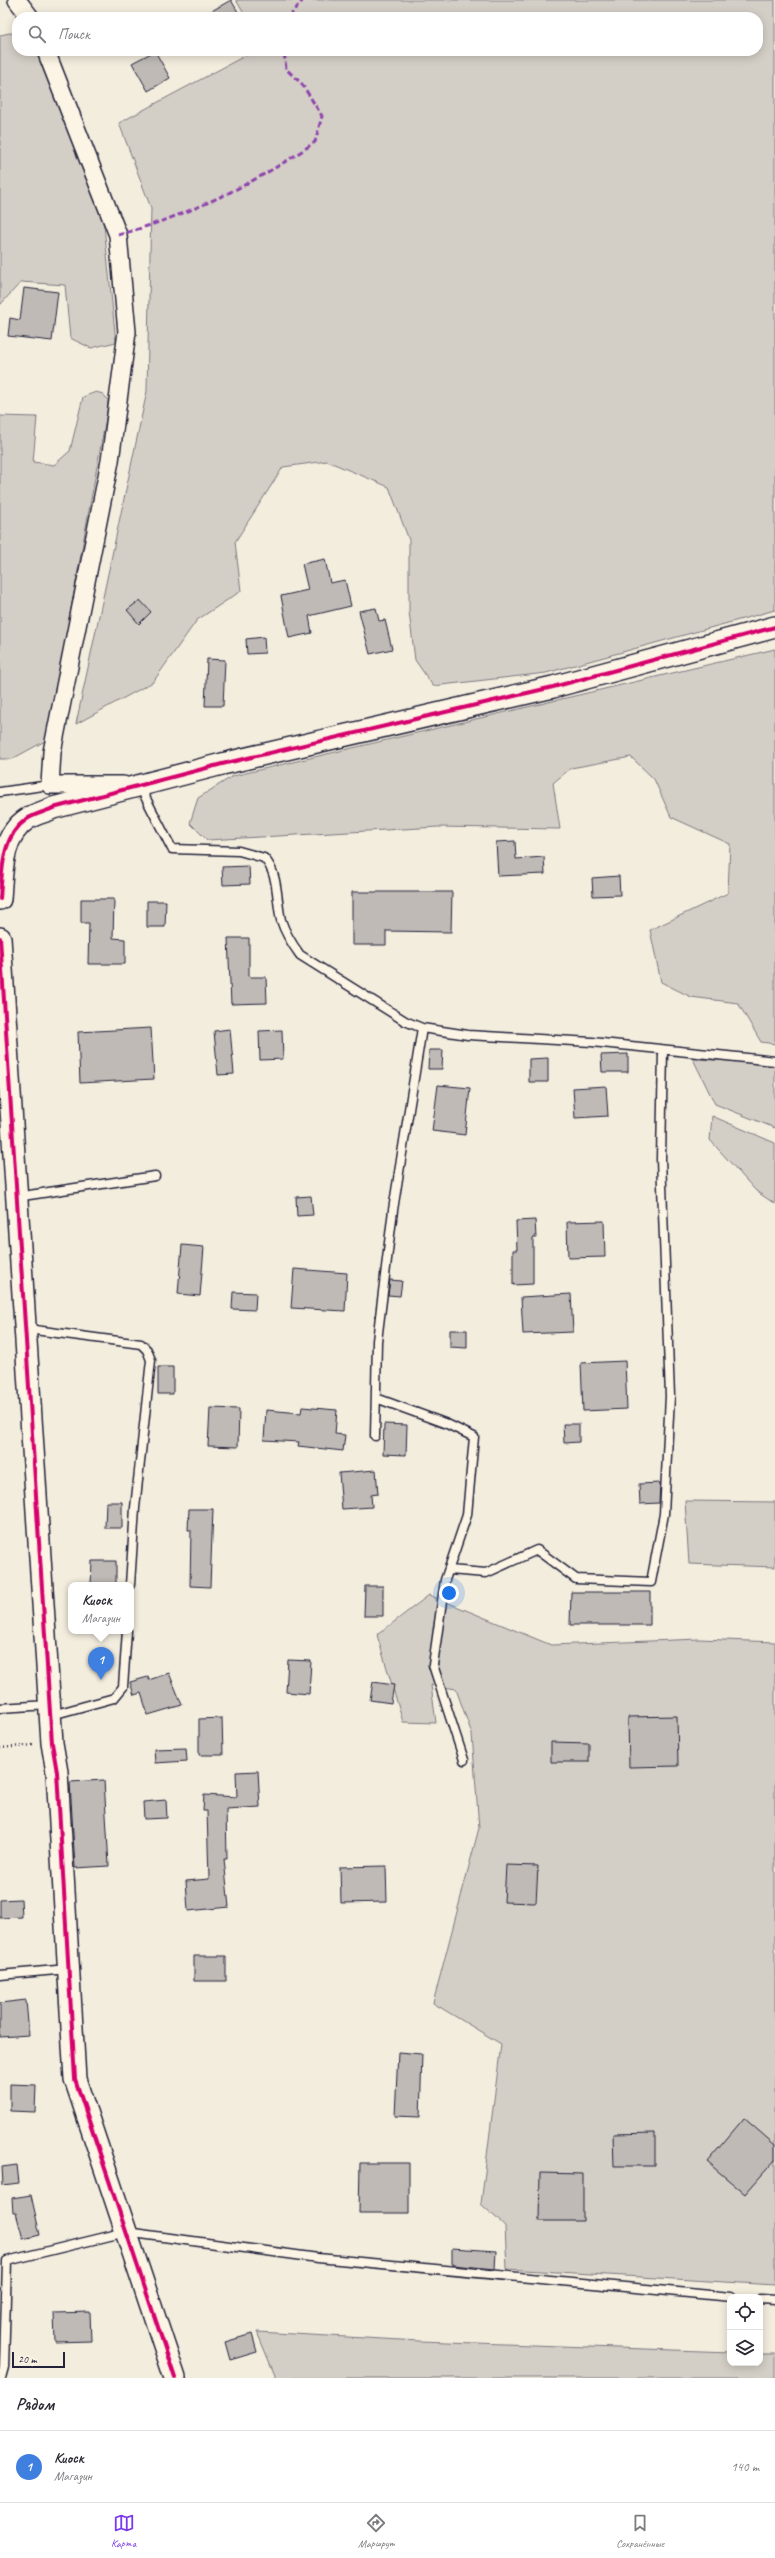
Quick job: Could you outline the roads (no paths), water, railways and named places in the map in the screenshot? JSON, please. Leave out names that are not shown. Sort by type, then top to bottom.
[{"type":"street","points":[[17,0],[26,12]]},
{"type":"street","points":[[48,56],[118,235],[127,332],[110,461],[52,752],[50,785],[139,785]]},
{"type":"street","points":[[0,899],[2,862],[11,836],[27,819],[53,808],[139,785],[553,687],[775,627]]},
{"type":"street","points":[[0,938],[3,1025],[16,1197],[52,1743],[57,1772],[75,2079],[175,2378]]},
{"type":"lane","points":[[0,792],[50,785]]},
{"type":"lane","points":[[139,785],[172,848],[239,851],[264,858],[274,874],[281,920],[288,938],[300,955],[405,1021],[422,1028],[468,1035],[592,1042],[775,1061]]},
{"type":"lane","points":[[375,1436],[377,1341],[393,1210],[422,1028]]},
{"type":"lane","points":[[449,1570],[486,1573],[537,1550],[576,1579],[651,1582],[664,1514],[670,1396],[662,1159],[663,1050]]},
{"type":"lane","points":[[16,1197],[155,1176]]},
{"type":"lane","points":[[24,1328],[141,1344],[147,1350],[151,1360],[130,1582]]},
{"type":"lane","points":[[376,1398],[447,1424],[474,1438],[467,1515],[449,1570],[433,1665],[464,1760]]},
{"type":"lane","points":[[0,1708],[50,1710],[114,1698],[119,1694],[123,1686],[127,1634]]},
{"type":"lane","points":[[0,1975],[69,1969]]},
{"type":"lane","points":[[1,2378],[4,2367],[3,2263],[126,2232],[318,2258],[727,2297]]},
{"type":"lane","points":[[763,2299],[775,2300]]},
{"type":"place","name":"Киоск","points":[[101,1680]]}]
